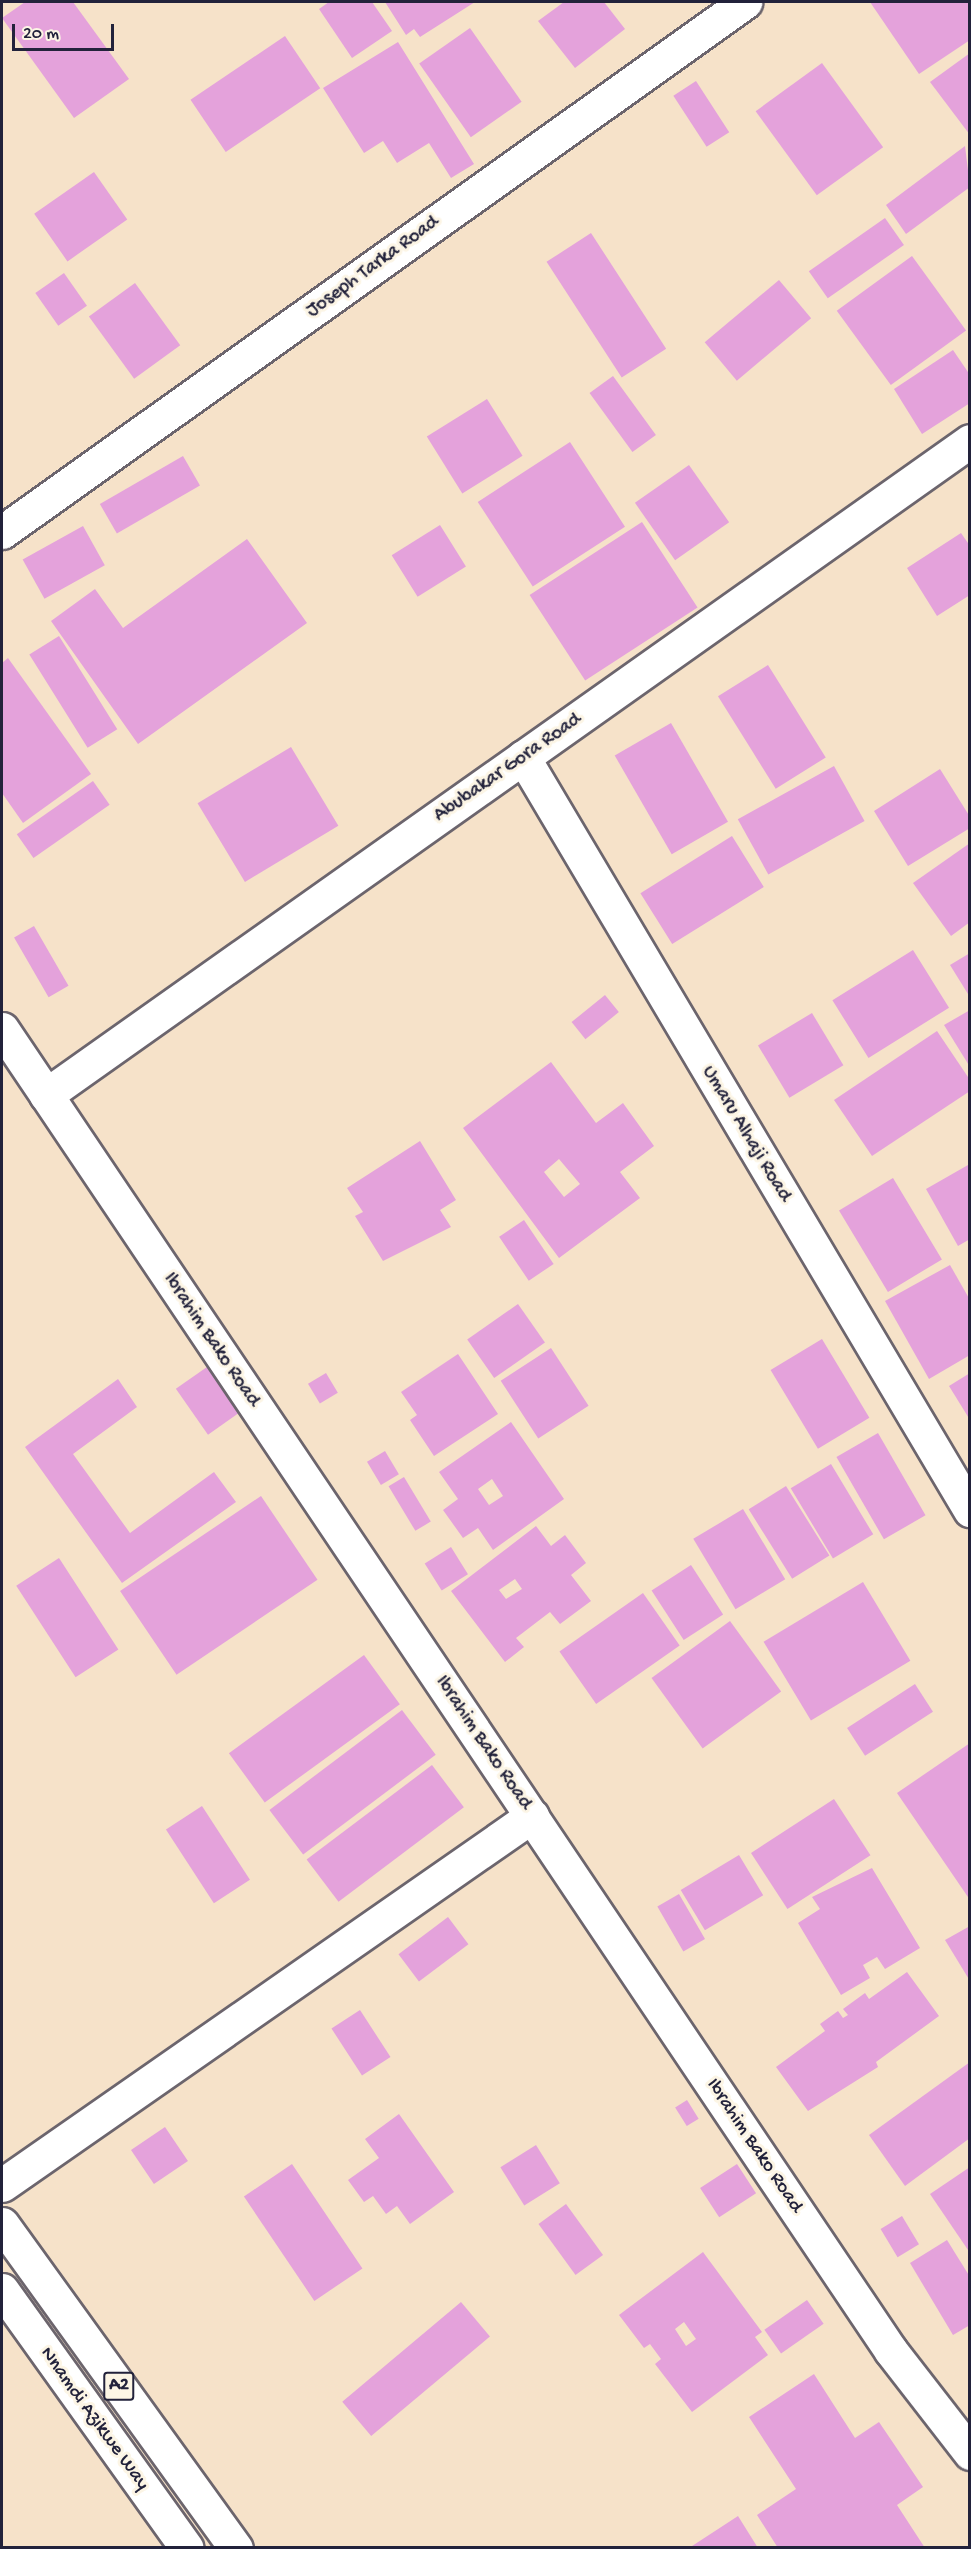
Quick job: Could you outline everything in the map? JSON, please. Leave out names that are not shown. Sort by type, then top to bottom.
[{"type":"main road","name":"Joseph Tarka Road","points":[[2,532],[745,2]]},
{"type":"main road","name":"Abubakar Gora Road","points":[[46,1095],[969,441]]},
{"type":"main road","name":"Umaru Alhaji Road","points":[[523,757],[969,1510]]},
{"type":"main road","name":"Ibrahim Bako Road","points":[[2,1029],[891,2351],[964,2437]]},
{"type":"main road","points":[[2,2185],[532,1816]]},
{"type":"main road","name":"Nnamdi Azikwe Way","points":[[2,2224],[236,2547]]},
{"type":"main road","name":"Nnamdi Azikwe Way","points":[[2,2290],[187,2547]]},
{"type":"main road","points":[[111,2442],[143,2420]]},
{"type":"building","points":[[25,2],[73,2],[129,79],[74,118],[2,18]]},
{"type":"building","points":[[329,2],[372,2],[392,31],[352,58],[319,9]]},
{"type":"building","points":[[385,2],[475,2],[420,37],[414,29],[406,35]]},
{"type":"building","points":[[564,2],[604,2],[625,29],[575,68],[538,21]]},
{"type":"building","points":[[870,2],[970,2],[970,40],[919,74]]},
{"type":"building","points":[[470,28],[522,102],[471,137],[419,64]]},
{"type":"building","points":[[285,36],[320,88],[226,152],[190,100]]},
{"type":"building","points":[[398,42],[474,164],[451,178],[429,143],[397,163],[383,141],[364,153],[323,88]]},
{"type":"building","points":[[970,53],[970,135],[930,82]]},
{"type":"building","points":[[822,63],[883,147],[817,195],[756,111]]},
{"type":"building","points":[[696,81],[729,132],[707,147],[673,96]]},
{"type":"building","points":[[965,146],[970,187],[906,234],[886,205]]},
{"type":"building","points":[[94,172],[127,220],[67,261],[34,214]]},
{"type":"building","points":[[885,218],[904,245],[828,298],[809,271]]},
{"type":"building","points":[[591,233],[666,349],[622,378],[547,262]]},
{"type":"building","points":[[912,256],[966,330],[891,385],[837,311]]},
{"type":"building","points":[[64,273],[87,306],[58,326],[35,293]]},
{"type":"building","points":[[779,280],[811,318],[737,381],[705,342]]},
{"type":"building","points":[[135,283],[180,345],[134,379],[89,317]]},
{"type":"building","points":[[953,350],[970,375],[970,403],[922,434],[894,389]]},
{"type":"building","points":[[613,376],[656,435],[632,452],[590,393]]},
{"type":"building","points":[[487,399],[523,456],[462,493],[427,437]]},
{"type":"building","points":[[570,442],[625,527],[533,587],[478,502]]},
{"type":"building","points":[[183,456],[200,485],[117,533],[100,504]]},
{"type":"building","points":[[689,465],[729,522],[675,560],[635,503]]},
{"type":"building","points":[[642,522],[698,608],[585,681],[530,595]]},
{"type":"building","points":[[440,525],[466,567],[418,597],[392,555]]},
{"type":"building","points":[[83,526],[105,565],[44,599],[23,559]]},
{"type":"building","points":[[961,533],[970,546],[970,595],[937,616],[907,568]]},
{"type":"building","points":[[247,539],[307,623],[138,744],[51,621],[95,589],[123,628]]},
{"type":"building","points":[[59,636],[117,729],[88,748],[29,655]]},
{"type":"building","points":[[8,658],[91,774],[23,823],[2,793],[2,663]]},
{"type":"building","points":[[768,665],[826,757],[776,789],[718,696]]},
{"type":"building","points":[[671,723],[728,822],[672,854],[615,756]]},
{"type":"building","points":[[291,747],[338,826],[245,882],[198,803]]},
{"type":"building","points":[[834,766],[865,821],[768,874],[738,819]]},
{"type":"building","points":[[940,769],[970,817],[970,828],[908,866],[874,811]]},
{"type":"building","points":[[93,781],[110,805],[33,858],[17,834]]},
{"type":"building","points":[[732,836],[764,887],[672,944],[640,893]]},
{"type":"building","points":[[970,843],[970,922],[951,936],[913,883]]},
{"type":"building","points":[[34,926],[68,986],[49,997],[14,938]]},
{"type":"building","points":[[913,950],[949,1008],[868,1058],[832,1000]]},
{"type":"building","points":[[970,953],[970,993],[968,994],[950,965]]},
{"type":"building","points":[[605,995],[619,1012],[585,1039],[572,1022]]},
{"type":"building","points":[[970,1010],[970,1067],[944,1025]]},
{"type":"building","points":[[812,1013],[843,1065],[789,1098],[758,1045]]},
{"type":"building","points":[[937,1031],[970,1080],[970,1091],[872,1156],[834,1100]]},
{"type":"building","points":[[551,1062],[596,1123],[623,1103],[654,1146],[620,1172],[640,1198],[559,1258],[463,1128]],"holes":[[[559,1159],[580,1184],[564,1197],[544,1172]]]},
{"type":"building","points":[[420,1141],[456,1200],[440,1210],[451,1227],[383,1261],[355,1216],[363,1212],[347,1188]]},
{"type":"building","points":[[968,1165],[970,1239],[958,1246],[926,1189]]},
{"type":"building","points":[[893,1178],[942,1259],[888,1292],[839,1210]]},
{"type":"building","points":[[524,1220],[554,1264],[529,1281],[499,1237]]},
{"type":"building","points":[[950,1265],[970,1300],[970,1355],[929,1379],[885,1301]]},
{"type":"building","points":[[518,1304],[545,1343],[494,1378],[467,1340]]},
{"type":"building","points":[[822,1339],[869,1418],[818,1449],[771,1370]]},
{"type":"building","points":[[551,1348],[589,1406],[538,1439],[501,1381]]},
{"type":"building","points":[[458,1354],[498,1414],[434,1456],[410,1420],[417,1415],[401,1392]]},
{"type":"building","points":[[207,1367],[239,1413],[208,1435],[176,1389]]},
{"type":"building","points":[[326,1373],[338,1393],[320,1404],[308,1384]]},
{"type":"building","points":[[970,1373],[970,1420],[949,1386]]},
{"type":"building","points":[[118,1379],[137,1407],[73,1454],[130,1533],[214,1472],[236,1502],[122,1583],[25,1447]]},
{"type":"building","points":[[511,1422],[564,1499],[493,1550],[478,1528],[463,1538],[443,1510],[458,1499],[439,1472]],"holes":[[[492,1479],[503,1496],[489,1505],[478,1489]]]},
{"type":"building","points":[[878,1433],[926,1515],[884,1539],[836,1457]]},
{"type":"building","points":[[385,1451],[399,1474],[381,1485],[367,1462]]},
{"type":"building","points":[[831,1464],[873,1534],[833,1558],[791,1488]]},
{"type":"building","points":[[404,1477],[431,1522],[415,1531],[389,1486]]},
{"type":"building","points":[[786,1486],[829,1556],[792,1579],[749,1509]]},
{"type":"building","points":[[261,1496],[317,1580],[177,1675],[120,1591]]},
{"type":"building","points":[[743,1509],[785,1579],[736,1609],[693,1539]]},
{"type":"building","points":[[536,1526],[551,1546],[565,1535],[586,1563],[571,1575],[591,1601],[560,1624],[550,1612],[516,1638],[524,1647],[505,1662],[451,1591]],"holes":[[[515,1579],[522,1589],[506,1599],[499,1590]]]},
{"type":"building","points":[[451,1547],[468,1574],[442,1591],[425,1563]]},
{"type":"building","points":[[59,1558],[118,1649],[76,1677],[16,1586]]},
{"type":"building","points":[[691,1565],[723,1614],[684,1640],[652,1591]]},
{"type":"building","points":[[863,1582],[910,1661],[811,1721],[764,1642]]},
{"type":"building","points":[[643,1593],[680,1645],[596,1704],[559,1652]]},
{"type":"building","points":[[730,1621],[781,1691],[703,1748],[652,1678]]},
{"type":"building","points":[[364,1655],[400,1704],[265,1803],[229,1753]]},
{"type":"building","points":[[915,1684],[933,1712],[865,1756],[847,1728]]},
{"type":"building","points":[[402,1710],[436,1755],[303,1855],[269,1810]]},
{"type":"building","points":[[970,1743],[970,1900],[897,1793]]},
{"type":"building","points":[[432,1765],[464,1807],[339,1902],[307,1859]]},
{"type":"building","points":[[834,1799],[870,1855],[787,1909],[751,1853]]},
{"type":"building","points":[[202,1806],[250,1880],[214,1903],[166,1829]]},
{"type":"building","points":[[739,1855],[763,1895],[705,1930],[681,1890]]},
{"type":"building","points":[[872,1868],[920,1948],[885,1969],[877,1957],[863,1965],[870,1978],[841,1995],[798,1923],[820,1909],[812,1897]]},
{"type":"building","points":[[679,1894],[705,1939],[683,1952],[657,1906]]},
{"type":"building","points":[[448,1917],[468,1944],[419,1981],[398,1954]]},
{"type":"building","points":[[970,1926],[970,1981],[945,1940]]},
{"type":"building","points":[[907,1972],[939,2016],[876,2062],[878,2067],[808,2111],[776,2067],[825,2031],[820,2024],[838,2011],[843,2018],[848,2015],[843,2009],[865,1993],[869,1999]]},
{"type":"building","points":[[360,2010],[390,2057],[362,2075],[331,2029]]},
{"type":"building","points":[[970,2062],[970,2138],[905,2186],[869,2135]]},
{"type":"building","points":[[687,2100],[699,2119],[687,2126],[675,2107]]},
{"type":"building","points":[[399,2114],[454,2192],[410,2224],[397,2206],[386,2214],[373,2196],[364,2202],[348,2180],[379,2158],[365,2139]]},
{"type":"building","points":[[165,2127],[188,2161],[154,2184],[131,2150]]},
{"type":"building","points":[[536,2145],[560,2183],[524,2205],[500,2167]]},
{"type":"building","points":[[292,2164],[362,2268],[314,2301],[244,2196]]},
{"type":"building","points":[[737,2164],[756,2193],[719,2217],[700,2188]]},
{"type":"building","points":[[970,2167],[970,2249],[968,2250],[930,2194]]},
{"type":"building","points":[[566,2204],[603,2255],[576,2275],[538,2224]]},
{"type":"building","points":[[902,2216],[919,2244],[898,2257],[881,2229]]},
{"type":"building","points":[[947,2240],[970,2277],[970,2325],[953,2335],[910,2263]]},
{"type":"building","points":[[703,2252],[762,2332],[755,2337],[768,2355],[692,2412],[655,2364],[661,2359],[650,2344],[644,2348],[619,2315]],"holes":[[[684,2322],[696,2339],[686,2346],[675,2329]]]},
{"type":"building","points":[[807,2300],[824,2324],[781,2354],[764,2330]]},
{"type":"building","points":[[461,2302],[490,2336],[371,2436],[342,2402]]},
{"type":"building","points":[[814,2374],[855,2438],[879,2422],[923,2487],[897,2505],[925,2548],[778,2548],[757,2515],[796,2489],[749,2417]]},
{"type":"building","points":[[738,2516],[758,2548],[689,2548]]}]
